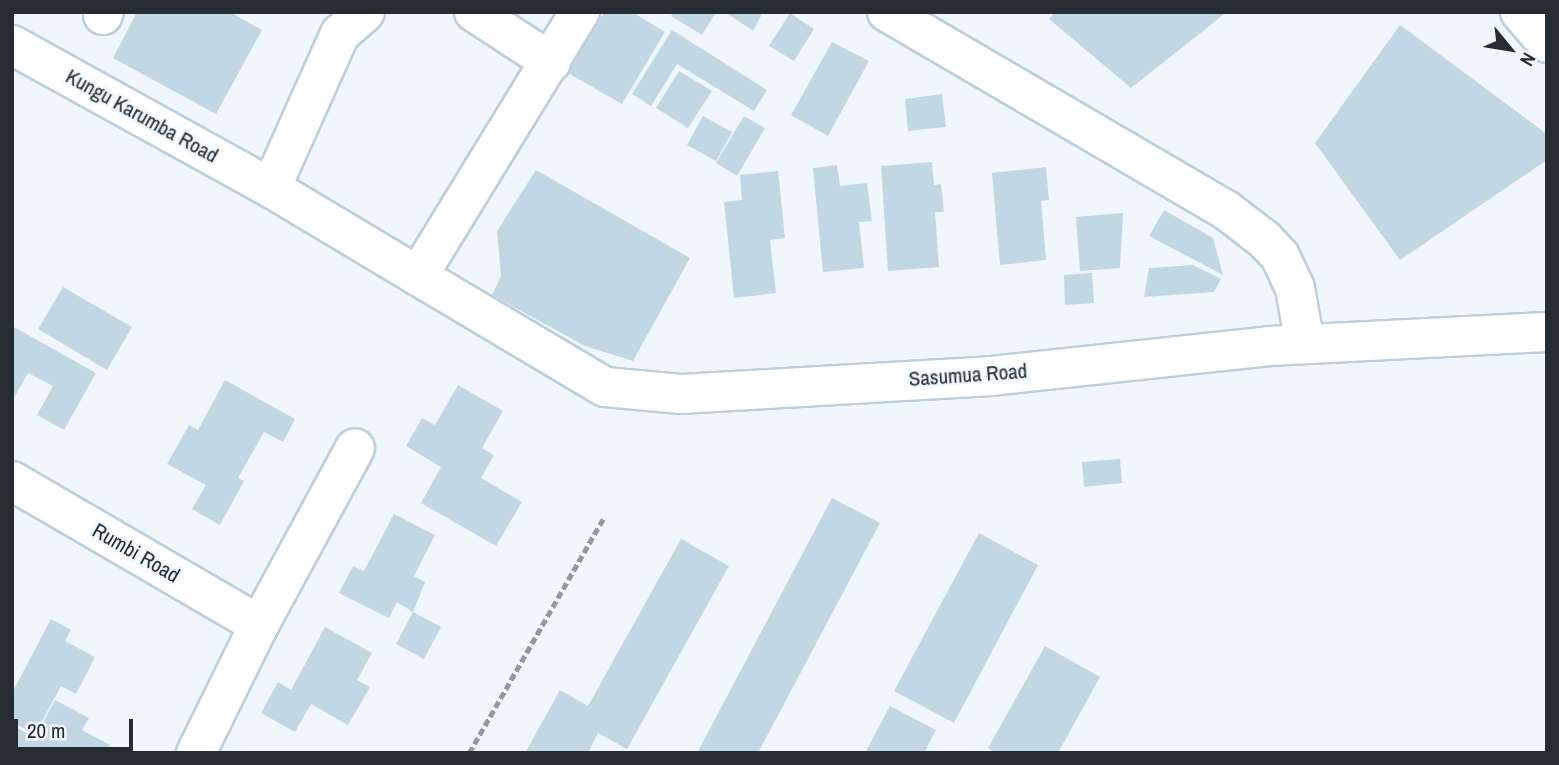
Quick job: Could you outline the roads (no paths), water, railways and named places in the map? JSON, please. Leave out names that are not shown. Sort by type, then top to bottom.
[{"type":"street","points":[[271,188],[340,34],[365,12]]},
{"type":"street","points":[[474,12],[551,62]]},
{"type":"street","points":[[418,276],[580,12]]},
{"type":"street","points":[[887,12],[1226,211],[1265,240],[1280,256],[1295,288],[1305,344]]},
{"type":"street","points":[[1520,12],[1547,43]]},
{"type":"street","name":"Kungu Karumba Road","points":[[12,44],[271,188],[418,276]]},
{"type":"street","name":"Sasumua Road","points":[[418,276],[606,387],[681,394],[990,376],[1305,344],[1547,332]]},
{"type":"street","points":[[196,753],[259,625],[355,448]]},
{"type":"street","name":"Rumbi Road","points":[[12,481],[259,625]]}]
